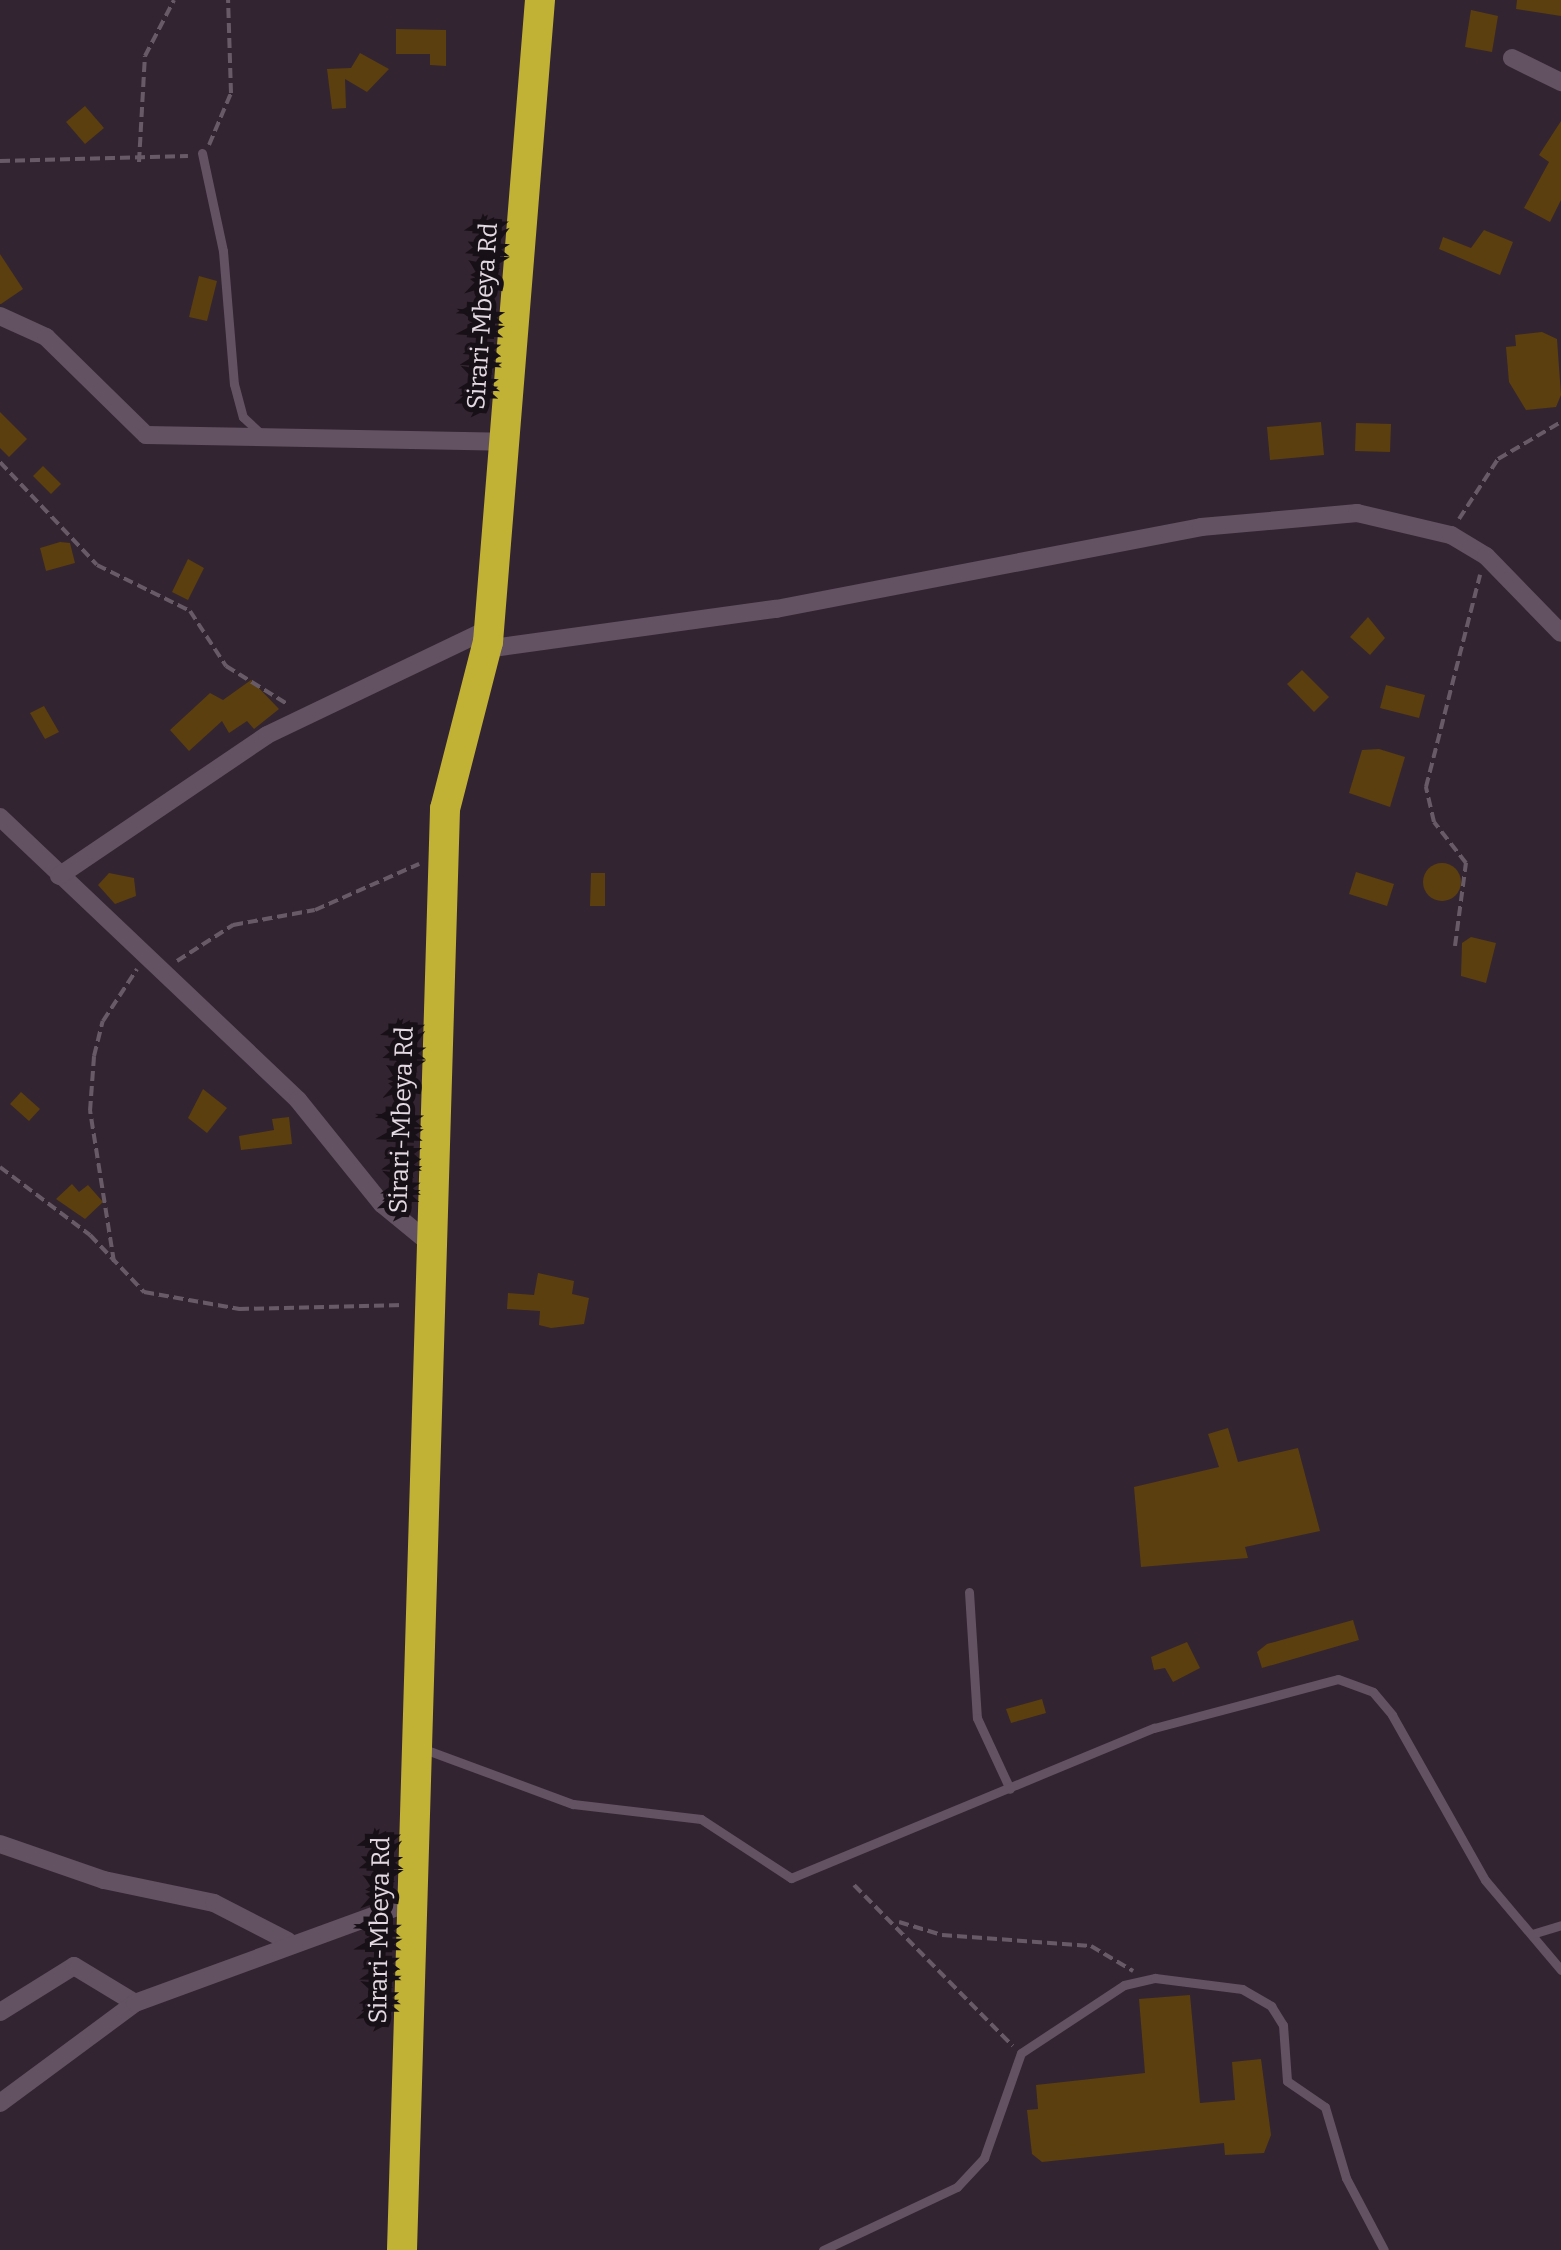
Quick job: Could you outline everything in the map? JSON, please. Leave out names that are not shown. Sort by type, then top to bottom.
[{"type":"highway","name":"Sirari-Mbeya Rd","points":[[402,2250],[408,1903],[417,1746],[424,1308],[443,858],[452,762],[488,638],[540,0]]},
{"type":"street","points":[[1512,58],[1561,82]]},
{"type":"street","points":[[0,316],[46,337],[146,434],[503,442]]},
{"type":"street","points":[[59,876],[198,774],[314,710],[488,638],[776,609],[1265,519],[1357,512],[1451,535],[1486,556],[1561,633]]},
{"type":"street","points":[[0,817],[298,1100],[382,1204],[426,1241]]},
{"type":"street","points":[[0,1844],[104,1880],[214,1903],[288,1941]]},
{"type":"street","points":[[0,2102],[135,2004],[288,1941],[408,1903]]},
{"type":"street","points":[[0,2012],[74,1966],[135,2004]]},
{"type":"lane","points":[[202,153],[224,251],[240,409],[262,434]]},
{"type":"lane","points":[[969,1592],[976,1718],[1010,1789]]},
{"type":"lane","points":[[417,1746],[573,1804],[700,1818],[792,1878],[1010,1789],[1268,1691],[1356,1682],[1392,1715],[1475,1865],[1561,1970]]},
{"type":"lane","points":[[1532,1934],[1561,1926]]},
{"type":"lane","points":[[823,2250],[957,2187],[984,2158],[1021,2052],[1142,1979],[1222,1985],[1271,2006],[1284,2024],[1286,2081],[1325,2107],[1346,2178],[1384,2250]]},
{"type":"path","points":[[139,162],[145,56],[174,0]]},
{"type":"path","points":[[0,161],[139,162],[202,153],[228,106],[228,0]]},
{"type":"path","points":[[1451,535],[1498,459],[1561,422]]},
{"type":"path","points":[[0,462],[97,566],[190,611],[226,666],[279,702],[314,710]]},
{"type":"path","points":[[1455,946],[1466,863],[1434,822],[1426,787],[1486,556]]},
{"type":"path","points":[[160,971],[233,925],[315,910],[379,875],[443,858]]},
{"type":"path","points":[[114,1262],[90,1111],[94,1056],[103,1021],[145,957]]},
{"type":"path","points":[[0,1167],[144,1292],[203,1307],[364,1299],[424,1308]]},
{"type":"path","points":[[854,1885],[899,1922],[962,2000],[1021,2052]]},
{"type":"path","points":[[899,1922],[942,1935],[1092,1946],[1142,1979]]},
{"type":"building","points":[[1517,0],[1561,0],[1561,16],[1516,9]]},
{"type":"building","points":[[1471,10],[1498,16],[1492,52],[1465,47]]},
{"type":"building","points":[[396,29],[446,30],[446,66],[430,65],[430,54],[396,54]]},
{"type":"building","points":[[360,53],[389,69],[367,92],[345,79],[346,108],[332,109],[327,69],[351,68]]},
{"type":"building","points":[[85,106],[104,128],[85,144],[66,122]]},
{"type":"building","points":[[1561,121],[1561,200],[1550,222],[1524,208],[1549,162],[1539,155]]},
{"type":"building","points":[[1484,230],[1513,242],[1500,275],[1439,249],[1443,237],[1471,248]]},
{"type":"building","points":[[0,254],[23,289],[1,304],[0,304]]},
{"type":"building","points":[[199,276],[217,281],[207,321],[189,317]]},
{"type":"building","points":[[1542,332],[1557,339],[1561,395],[1556,407],[1526,410],[1509,382],[1506,347],[1516,346],[1515,335]]},
{"type":"building","points":[[0,412],[27,439],[9,457],[0,448]]},
{"type":"building","points":[[1321,422],[1324,455],[1270,460],[1267,427]]},
{"type":"building","points":[[1356,423],[1391,424],[1390,452],[1355,451]]},
{"type":"building","points":[[43,466],[61,484],[51,494],[33,476]]},
{"type":"building","points":[[70,543],[75,563],[46,571],[40,548]]},
{"type":"building","points":[[188,559],[204,568],[188,600],[172,592]]},
{"type":"building","points":[[1368,617],[1385,638],[1370,655],[1350,637]]},
{"type":"building","points":[[1302,670],[1329,697],[1314,712],[1287,684]]},
{"type":"building","points":[[251,680],[279,709],[254,729],[247,721],[229,733],[222,721],[189,751],[170,730],[210,693],[223,700]]},
{"type":"building","points":[[1386,685],[1425,695],[1419,718],[1380,708]]},
{"type":"building","points":[[44,706],[59,732],[45,739],[30,713]]},
{"type":"building","points":[[1379,749],[1405,757],[1390,807],[1349,793],[1362,750]]},
{"type":"building","points":[[1442,863],[1455,869],[1461,882],[1455,895],[1442,901],[1429,895],[1423,882],[1429,869]]},
{"type":"building","points":[[1356,872],[1394,884],[1387,906],[1349,894]]},
{"type":"building","points":[[109,873],[134,878],[136,896],[115,904],[98,885]]},
{"type":"building","points":[[591,873],[605,873],[605,906],[590,906]]},
{"type":"building","points":[[1471,937],[1496,943],[1486,983],[1461,976],[1462,943]]},
{"type":"building","points":[[203,1089],[227,1108],[207,1133],[188,1118]]},
{"type":"building","points":[[21,1092],[40,1109],[29,1121],[10,1104]]},
{"type":"building","points":[[289,1117],[292,1144],[241,1150],[239,1136],[274,1130],[272,1119]]},
{"type":"building","points":[[72,1184],[79,1192],[88,1185],[103,1202],[85,1219],[56,1199]]},
{"type":"building","points":[[538,1273],[574,1281],[572,1294],[589,1298],[584,1324],[551,1328],[539,1325],[540,1311],[507,1309],[508,1293],[534,1295]]},
{"type":"building","points":[[1228,1428],[1238,1462],[1298,1448],[1320,1531],[1245,1547],[1248,1558],[1141,1567],[1134,1487],[1219,1467],[1208,1434]]},
{"type":"building","points":[[1353,1620],[1359,1640],[1262,1668],[1257,1652],[1267,1644]]},
{"type":"building","points":[[1187,1642],[1200,1668],[1173,1682],[1165,1668],[1154,1670],[1151,1657]]},
{"type":"building","points":[[1042,1699],[1046,1713],[1011,1723],[1006,1709]]},
{"type":"building","points":[[1190,1995],[1200,2103],[1235,2100],[1232,2062],[1261,2059],[1271,2135],[1264,2153],[1225,2155],[1224,2143],[1042,2162],[1032,2154],[1027,2110],[1038,2109],[1036,2085],[1145,2073],[1139,1999]]}]
